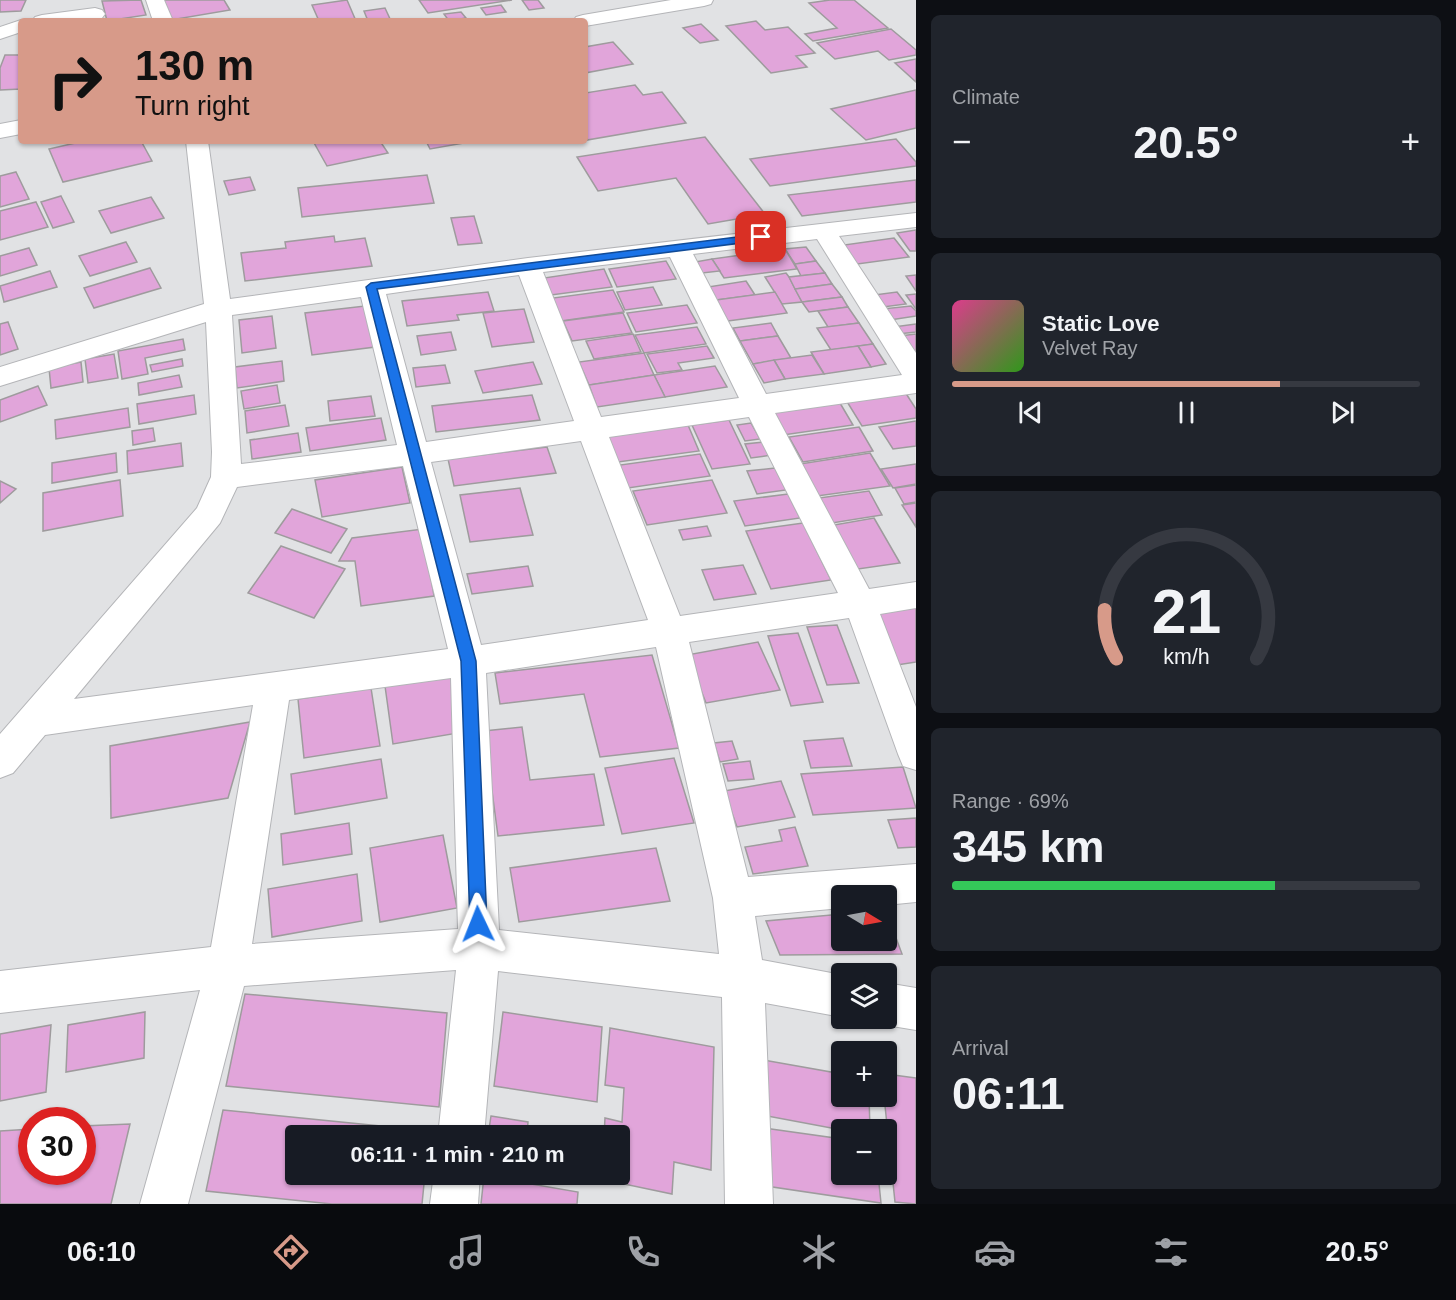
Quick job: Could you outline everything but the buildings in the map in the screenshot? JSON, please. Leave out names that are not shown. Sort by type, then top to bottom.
[{"type":"street","points":[[155,0],[162,18]]},
{"type":"street","points":[[588,20],[676,2],[704,0]]},
{"type":"street","points":[[65,18],[95,14]]},
{"type":"street","points":[[0,33],[18,27]]},
{"type":"street","points":[[0,132],[18,128]]},
{"type":"street","points":[[0,761],[209,515],[226,477],[227,452],[218,309],[197,144]]},
{"type":"street","points":[[0,377],[218,309],[528,266],[916,220]]},
{"type":"street","points":[[823,230],[916,375]]},
{"type":"street","points":[[678,248],[860,604],[916,754]]},
{"type":"street","points":[[528,266],[669,632],[733,898],[743,978],[749,1204]]},
{"type":"street","points":[[371,287],[468,661],[479,948],[462,1125]]},
{"type":"street","points":[[226,477],[414,454],[916,383]]},
{"type":"street","points":[[37,720],[916,596]]},
{"type":"street","points":[[164,1204],[228,966],[274,687]]},
{"type":"street","points":[[733,898],[916,883]]},
{"type":"street","points":[[0,992],[228,966],[479,948],[743,978],[831,994]]},
{"type":"street","points":[[897,1006],[916,1009]]},
{"type":"street","points":[[454,1204],[456,1185]]},
{"type":"route","points":[[478,924],[468,661],[371,287],[761,237]]}]
